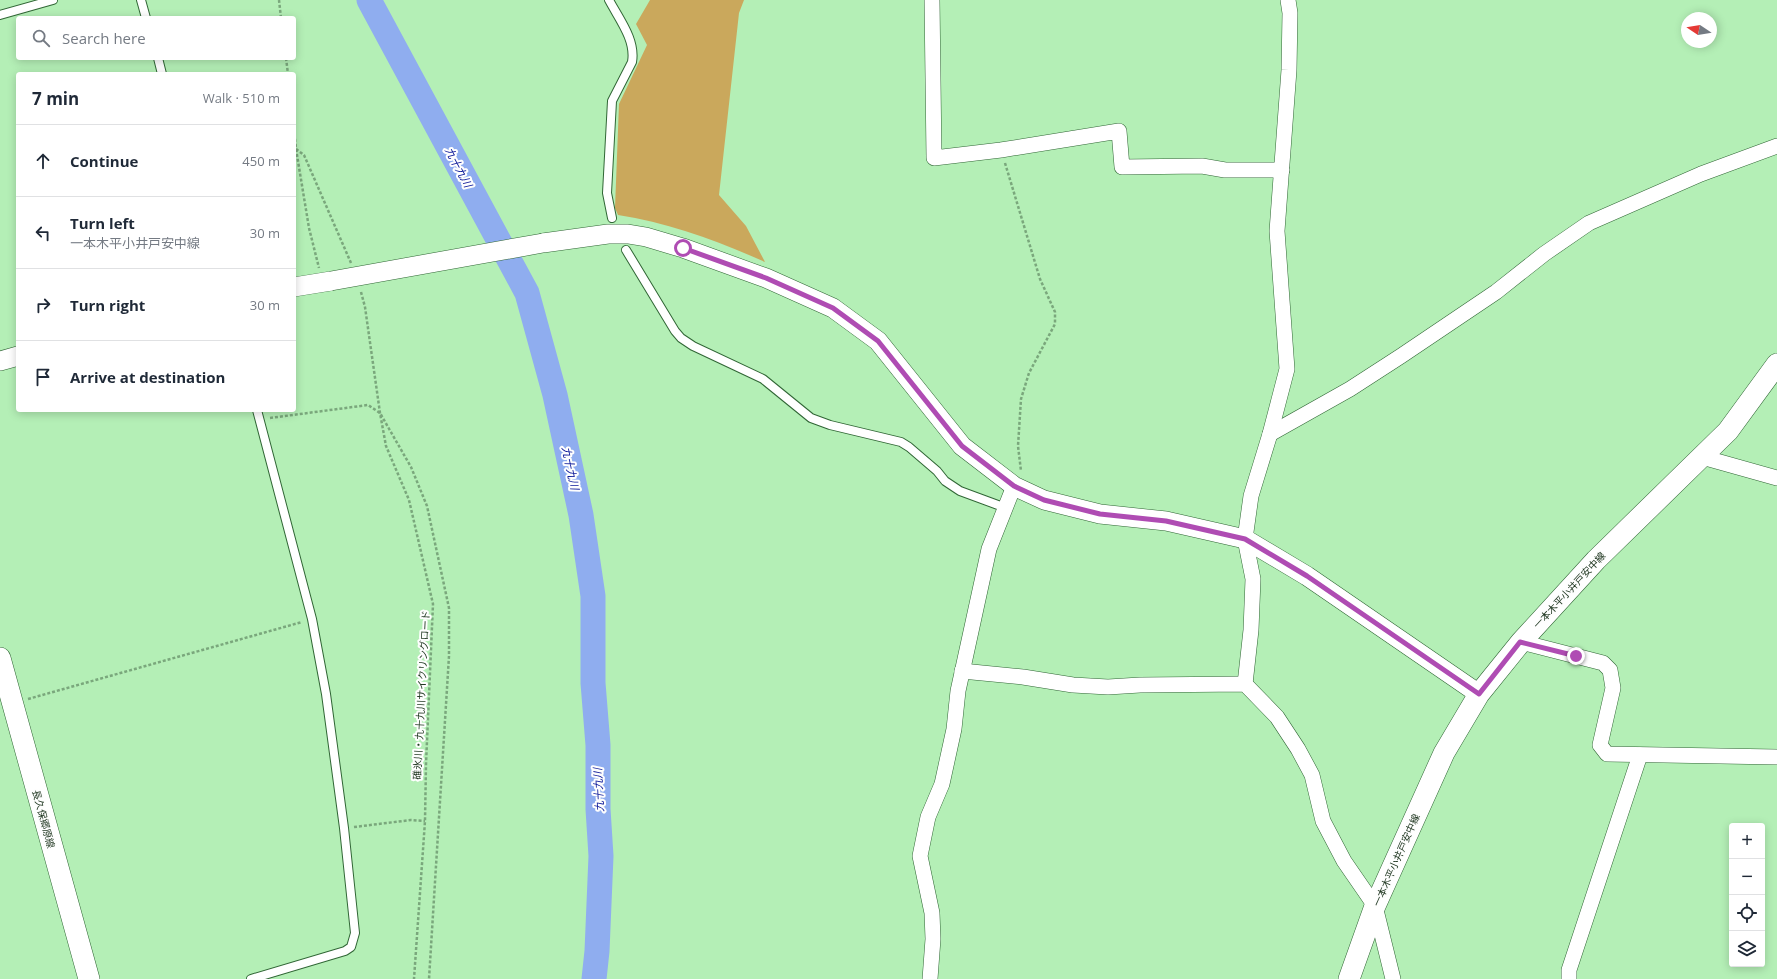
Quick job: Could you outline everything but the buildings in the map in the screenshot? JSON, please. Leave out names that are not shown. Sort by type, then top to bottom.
[{"type":"main road","name":"一本木平小井戸安中線","points":[[1349,979],[1375,906],[1444,753],[1479,694],[1520,642],[1596,560],[1728,431],[1777,364]]},
{"type":"main road","name":"長久保郷原線","points":[[0,658],[9,704],[89,979]]},
{"type":"street","points":[[932,0],[934,158],[1001,150],[1119,131],[1122,167],[1202,166],[1226,170],[1282,170]]},
{"type":"street","points":[[1245,684],[1251,630],[1253,579],[1245,539],[1251,496],[1270,434],[1287,369],[1277,231],[1289,70],[1290,13],[1288,0]]},
{"type":"street","points":[[1270,434],[1350,389],[1401,356],[1496,292],[1544,254],[1589,223],[1701,174],[1777,146]]},
{"type":"street","points":[[296,286],[326,277],[608,234],[628,234],[646,237],[683,248],[766,278],[833,308],[878,341],[962,446],[1014,486],[1044,500],[1100,514],[1166,521],[1245,539],[1307,576],[1479,694]]},
{"type":"street","points":[[0,361],[16,357]]},
{"type":"street","points":[[1702,458],[1777,478]]},
{"type":"street","points":[[930,979],[933,938],[932,913],[920,856],[928,817],[942,784],[954,729],[958,691],[962,671],[989,549],[1014,486]]},
{"type":"street","points":[[1520,642],[1603,663],[1610,670],[1613,688],[1600,745],[1607,754],[1777,757]]},
{"type":"street","points":[[962,671],[1022,677],[1073,685],[1108,687],[1140,685],[1245,684],[1278,717],[1312,775],[1323,822],[1344,861],[1375,906],[1394,979]]},
{"type":"street","points":[[1569,979],[1569,970],[1640,755]]},
{"type":"lane","points":[[0,15],[53,0]]},
{"type":"lane","points":[[141,0],[145,16]]},
{"type":"lane","points":[[609,0],[632,44],[633,55],[632,62],[612,101],[607,193],[612,218]]},
{"type":"lane","points":[[158,60],[162,72]]},
{"type":"lane","points":[[626,250],[675,331],[693,346],[763,379],[811,418],[830,425],[901,442],[937,471],[945,481],[960,491],[1006,508]]},
{"type":"lane","points":[[251,979],[345,951],[351,947],[355,933],[344,828],[326,694],[312,619],[258,412]]},
{"type":"path","points":[[279,0],[281,16]]},
{"type":"path","points":[[286,60],[288,72]]},
{"type":"path","points":[[296,149],[304,155],[353,269]]},
{"type":"path","points":[[296,149],[309,228],[326,277]]},
{"type":"path","points":[[1001,150],[1040,279],[1055,312],[1055,324],[1029,373],[1021,399],[1018,446],[1021,470],[1014,486]]},
{"type":"path","name":"碓氷川・九十九川サイクリングロード","points":[[360,287],[365,307],[386,446],[409,500],[433,604],[425,821],[414,979]]},
{"type":"path","points":[[260,419],[368,405],[380,413],[411,467],[427,506],[448,608],[449,656],[429,979]]},
{"type":"path","points":[[9,704],[312,619]]},
{"type":"path","points":[[344,828],[411,820],[425,821]]},
{"type":"shaded area","points":[[650,0],[744,0],[739,13],[719,195],[746,226],[765,262],[729,247],[675,228],[637,218],[618,215],[615,208],[619,104],[647,45],[636,24]]},
{"type":"waterway","name":"九十九川","points":[[369,0],[527,293],[555,395],[581,515],[593,596],[593,683],[598,745],[598,809],[601,856],[597,951],[594,979]]},
{"type":"route","points":[[683,248],[766,278],[833,308],[878,341],[962,446],[1014,486],[1044,500],[1100,514],[1166,521],[1245,539],[1307,576],[1479,694],[1520,642],[1576,656]]}]
